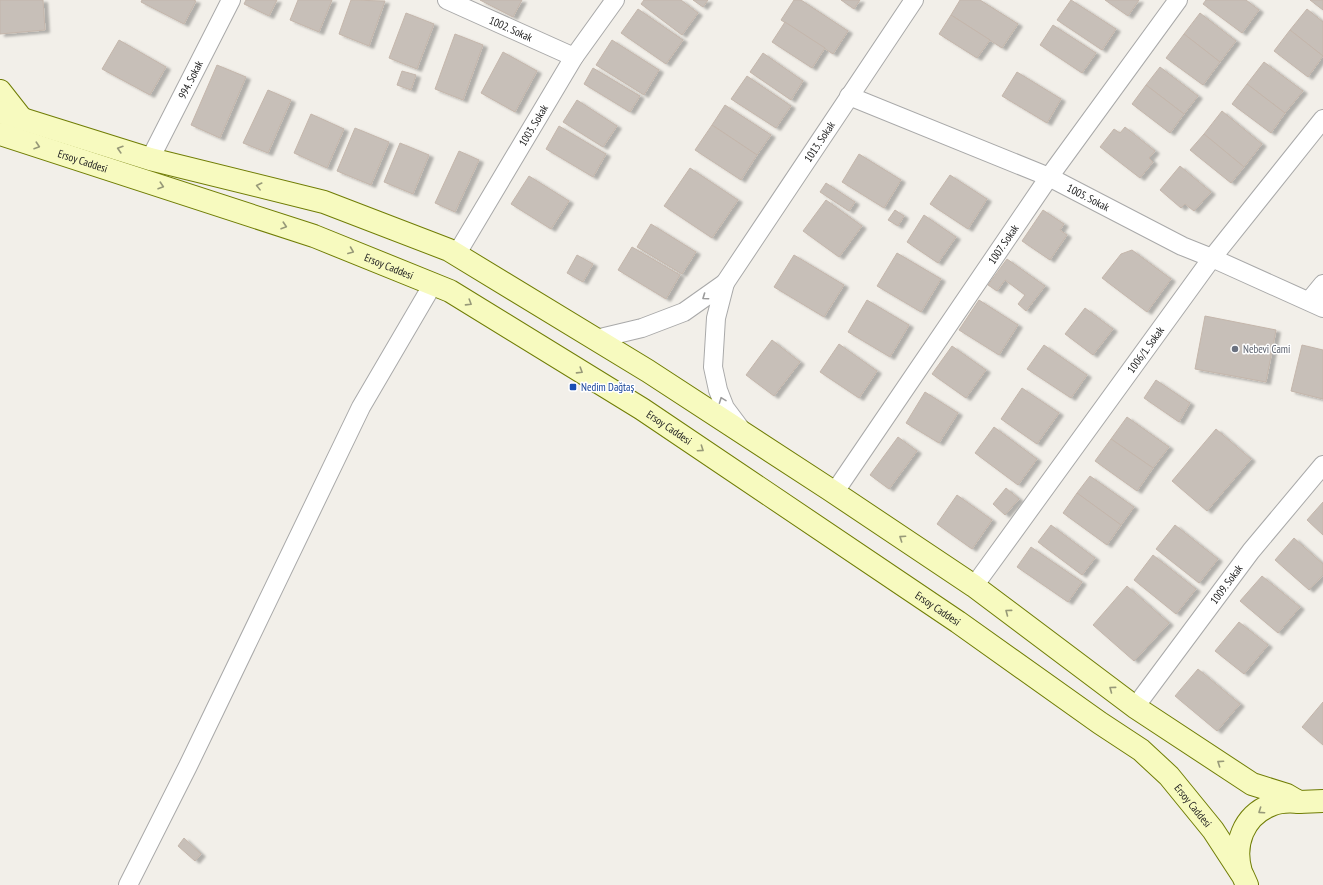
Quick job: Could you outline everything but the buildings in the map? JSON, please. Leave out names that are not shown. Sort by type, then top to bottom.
[{"type":"main road","points":[[0,91],[22,118]]},
{"type":"main road","name":"Ersoy Caddesi","points":[[0,112],[150,159],[324,202],[449,250],[648,371],[974,586],[1135,707],[1252,784],[1287,795],[1299,802],[1312,806],[1323,813]]},
{"type":"main road","name":"Ersoy Caddesi","points":[[0,134],[314,236],[450,291],[642,409],[958,622],[1100,723],[1141,750],[1169,776],[1208,824],[1246,882]]},
{"type":"main road","points":[[1246,882],[1238,863],[1238,848],[1241,834],[1248,822],[1258,812],[1271,805],[1285,801],[1323,801]]},
{"type":"street","name":"994. Sokak","points":[[150,159],[231,0]]},
{"type":"street","name":"1002. Sokak","points":[[447,0],[574,57]]},
{"type":"street","name":"1003. Sokak","points":[[456,255],[574,57],[616,0]]},
{"type":"street","name":"1013. Sokak","points":[[742,432],[725,408],[718,390],[713,367],[716,318],[725,283],[914,0]]},
{"type":"street","name":"1007. Sokak","points":[[834,493],[1049,177],[1178,0]]},
{"type":"street","name":"1005. Sokak","points":[[849,96],[1049,177],[1182,246],[1316,304]]},
{"type":"street","name":"1006/1. Sokak","points":[[974,586],[1212,258],[1323,119]]},
{"type":"street","name":"1013. Sokak","points":[[596,339],[642,328],[684,312],[725,283]]},
{"type":"street","points":[[128,885],[188,766],[361,408],[433,284]]},
{"type":"street","points":[[1316,304],[1323,284]]},
{"type":"street","name":"1009. Sokak","points":[[1135,707],[1251,551],[1323,465]]},
{"type":"place","name":"Nebevi Cami","points":[[1235,349]]},
{"type":"place","name":"Nedim Dağtaş","points":[[573,387]]}]
